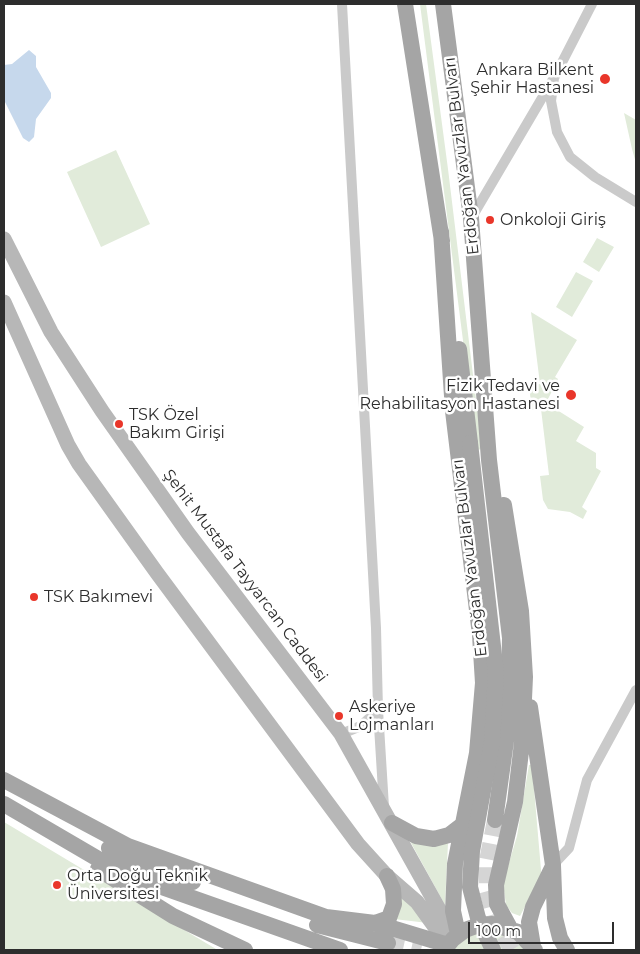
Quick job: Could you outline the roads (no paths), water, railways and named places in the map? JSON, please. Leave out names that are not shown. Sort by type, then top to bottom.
[{"type":"main road","name":"Erdoğan Yavuzlar Bulvarı","points":[[405,4],[454,316],[496,673],[492,742],[472,851],[470,887],[478,918],[493,950]]},
{"type":"main road","name":"Erdoğan Yavuzlar Bulvarı","points":[[443,4],[471,218],[489,460],[510,638],[511,667],[507,736],[495,820]]},
{"type":"main road","name":"Erdoğan Yavuzlar Bulvarı","points":[[441,231],[453,411],[483,674],[480,734],[456,852],[450,943]]},
{"type":"main road","name":"Şehit Mustafa Tayyarcan Caddesi","points":[[4,239],[51,332],[132,455],[341,734],[441,913],[450,943]]},
{"type":"main road","points":[[4,302],[68,445],[80,464],[157,573],[346,828],[387,876],[417,902],[450,943]]},
{"type":"main road","name":"Erdoğan Yavuzlar Bulvarı","points":[[483,369],[521,611],[525,677],[522,743],[515,802],[496,885],[497,904],[510,928]]},
{"type":"main road","points":[[525,677],[553,865],[555,918],[560,938],[567,950]]},
{"type":"main road","points":[[4,781],[128,846],[169,862],[326,918],[375,923],[450,943]]},
{"type":"main road","points":[[4,781],[108,848],[146,866],[303,921],[388,943]]},
{"type":"main road","points":[[4,806],[130,890],[229,945],[245,950]]},
{"type":"main road","points":[[4,806],[105,863],[139,879],[340,950]]},
{"type":"main road","points":[[388,816],[416,836],[434,839],[449,835],[462,825]]},
{"type":"main road","points":[[536,949],[529,922],[533,906],[553,865]]},
{"type":"main road","points":[[375,923],[389,918],[394,904],[393,889],[387,876]]},
{"type":"main road","points":[[454,884],[474,896],[484,893],[496,885]]},
{"type":"main road","points":[[450,943],[472,927],[486,924],[510,928],[518,932],[536,949]]},
{"type":"street","points":[[342,4],[376,628],[378,710],[388,816]]},
{"type":"street","points":[[471,218],[554,78],[592,4]]},
{"type":"street","points":[[554,78],[551,101],[557,132],[570,157],[595,177],[636,202]]},
{"type":"street","points":[[553,865],[570,848],[587,780],[636,690]]},
{"type":"street","points":[[341,734],[361,726],[378,710]]},
{"type":"water","points":[[29,50],[36,56],[36,67],[51,93],[51,98],[36,119],[34,137],[29,142],[23,138],[4,100],[4,65],[12,64]]},
{"type":"tunnel","points":[[495,820],[487,861],[487,890],[495,920],[512,950]]},
{"type":"tunnel","points":[[388,943],[421,950]]},
{"type":"place","name":"Ankara Bilkent Şehir Hastanesi","points":[[605,79]]},
{"type":"place","name":"Onkoloji Giriş","points":[[490,220]]},
{"type":"place","name":"Fizik Tedavi ve Rehabilitasyon Hastanesi","points":[[571,395]]},
{"type":"place","name":"TSK Özel Bakım Girişi","points":[[119,424]]},
{"type":"place","name":"TSK Bakımevi","points":[[34,597]]},
{"type":"place","name":"Askeriye Lojmanları","points":[[339,716]]},
{"type":"place","name":"Orta Doğu Teknik Üniversitesi","points":[[57,885]]}]
